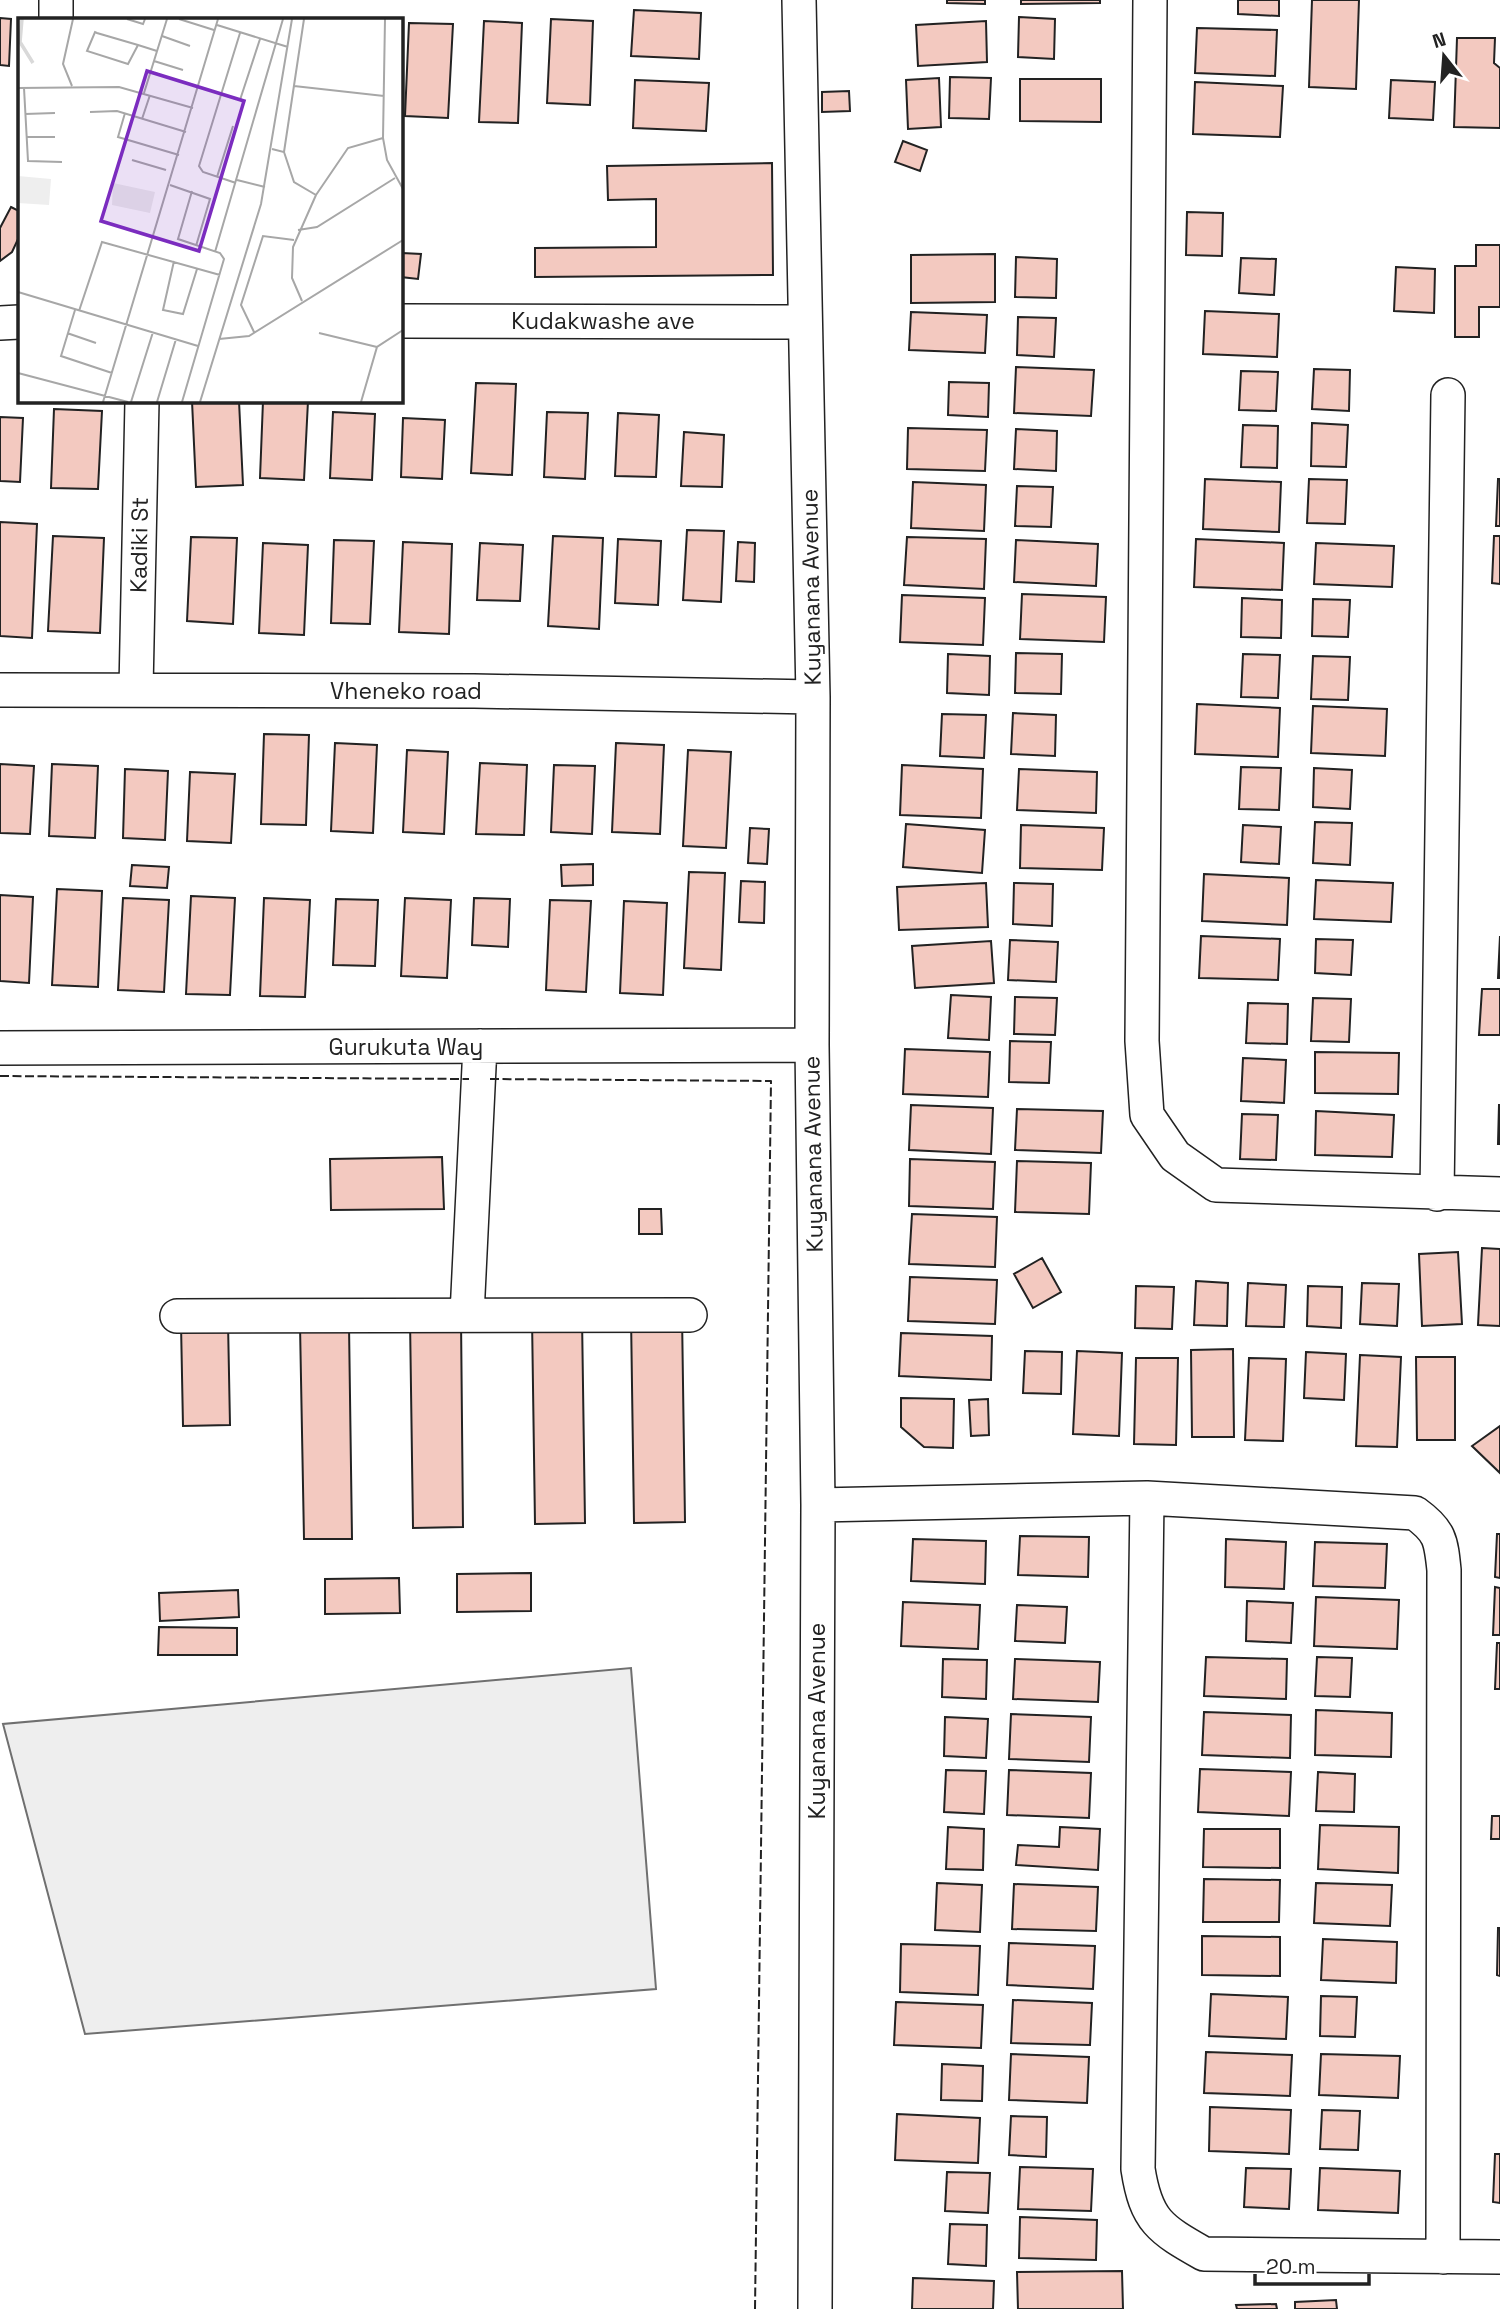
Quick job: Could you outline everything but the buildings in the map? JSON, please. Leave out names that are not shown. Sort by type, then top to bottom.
[{"type":"street","points":[[55,18],[56,0]]},
{"type":"street","name":"Kuyanana Avenue","points":[[799,0],[813,697],[812,1045],[818,1505],[815,2309]]},
{"type":"street","points":[[1150,0],[1142,1041],[1147,1115],[1175,1156],[1216,1185],[1500,1194]]},
{"type":"street","name":"Kudakwashe ave","points":[[402,321],[805,322]]},
{"type":"street","points":[[0,323],[18,322]]},
{"type":"street","points":[[1437,1194],[1448,395]]},
{"type":"street","name":"Kadiki St","points":[[136,689],[142,402]]},
{"type":"street","name":"Vheneko road","points":[[0,690],[136,689],[813,697]]},
{"type":"street","name":"Gurukuta Way","points":[[0,1048],[812,1045]]},
{"type":"street","points":[[467,1315],[480,1046]]},
{"type":"street","points":[[177,1316],[690,1315]]},
{"type":"street","points":[[818,1505],[1147,1498],[1415,1513],[1433,1527],[1442,1544],[1443,2257]]},
{"type":"street","points":[[1147,1498],[1138,2169],[1143,2200],[1163,2231],[1204,2254],[1500,2257]]},
{"type":"shaded area","points":[[631,1668],[656,1989],[85,2034],[3,1724]]},
{"type":"fence","points":[[0,1076],[469,1079]]},
{"type":"fence","points":[[490,1079],[771,1081],[755,2309]]}]
